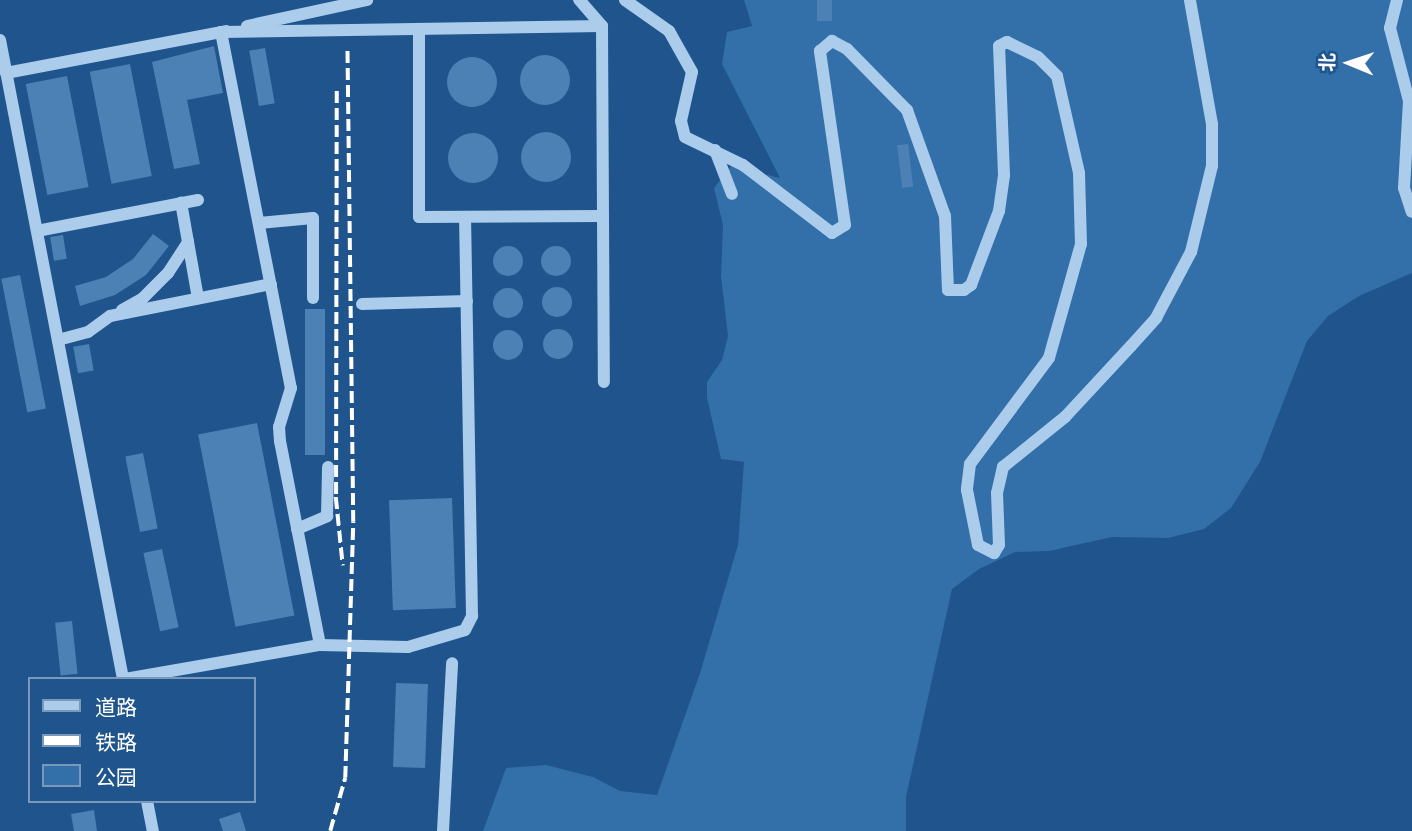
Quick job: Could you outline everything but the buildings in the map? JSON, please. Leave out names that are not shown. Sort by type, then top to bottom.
[{"type":"street","points":[[6,73],[221,32],[367,0]]},
{"type":"street","points":[[579,0],[602,26],[604,382]]},
{"type":"street","points":[[625,0],[668,31],[682,50],[692,72],[682,132],[690,141],[715,150],[743,165],[832,233],[845,225],[838,157],[820,69],[820,51],[832,41],[847,49],[907,110],[945,216],[948,290],[964,290],[971,285],[999,211],[1004,175],[999,46],[1007,42],[1038,57],[1057,76],[1079,173],[1081,244],[1049,358],[970,464],[967,490],[978,545],[993,553],[999,545],[997,493],[1003,467],[1065,417],[1156,318],[1191,252],[1202,219],[1212,138],[1190,0]]},
{"type":"street","points":[[1397,0],[1390,28],[1409,101],[1404,188],[1412,212]]},
{"type":"street","points":[[221,32],[602,26]]},
{"type":"street","points":[[419,29],[419,217],[603,216]]},
{"type":"street","points":[[221,32],[291,388],[279,427],[320,645]]},
{"type":"street","points":[[0,40],[124,677]]},
{"type":"street","points":[[715,150],[732,194]]},
{"type":"street","points":[[37,231],[198,200]]},
{"type":"street","points":[[181,203],[198,298]]},
{"type":"street","points":[[136,677],[320,645],[408,648],[459,635],[470,624],[465,217]]},
{"type":"street","points":[[259,223],[313,218],[313,298]]},
{"type":"street","points":[[58,340],[88,332],[150,290],[168,273],[188,242]]},
{"type":"street","points":[[110,316],[271,284]]},
{"type":"street","points":[[362,304],[467,301]]},
{"type":"street","points":[[297,529],[320,522],[329,512],[328,467]]},
{"type":"street","points":[[443,831],[453,663]]},
{"type":"street","points":[[147,803],[153,831]]},
{"type":"green space","points":[[744,0],[1412,0],[1412,273],[1359,296],[1328,316],[1307,341],[1260,462],[1231,508],[1204,529],[1168,538],[1112,537],[1049,551],[1015,552],[979,569],[952,589],[906,797],[906,831],[483,831],[506,768],[546,765],[593,777],[620,791],[657,795],[700,673],[738,545],[744,462],[721,459],[707,398],[707,382],[722,360],[728,336],[721,276],[723,225],[714,188],[731,166],[780,178],[722,64],[727,32],[752,26]]},
{"type":"railway","points":[[330,831],[345,778],[353,522],[347,48]]},
{"type":"railway","points":[[337,91],[336,497],[343,566]]}]
